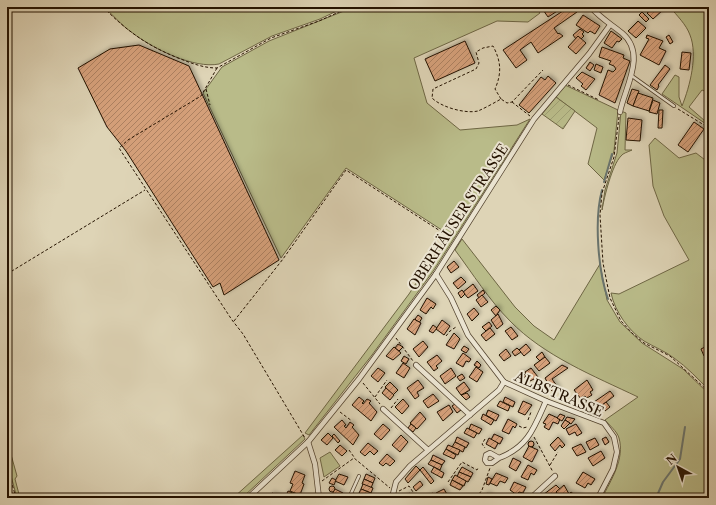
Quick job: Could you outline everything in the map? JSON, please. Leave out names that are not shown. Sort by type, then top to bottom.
[{"type":"street","points":[[591,7],[597,15],[623,34],[632,48],[634,57],[631,75],[620,112]]},
{"type":"street","name":"OBERHÄUSER STRASSE","points":[[248,498],[308,442],[359,379],[436,274],[534,119],[564,84],[610,25]]},
{"type":"street","name":"ALBSTRASSE","points":[[436,274],[451,298],[468,334],[504,382],[546,401],[604,423],[614,437],[617,452],[613,469],[598,498]]},
{"type":"street","points":[[416,365],[470,415]]},
{"type":"street","points":[[392,498],[396,482],[410,466],[499,390],[504,382]]},
{"type":"street","points":[[499,458],[495,454],[488,454],[485,460],[487,463],[492,464],[499,458],[512,453],[532,433],[546,401]]},
{"type":"street","points":[[383,409],[428,450]]},
{"type":"street","points":[[308,442],[316,471],[319,498]]},
{"type":"street","points":[[531,498],[555,476]]},
{"type":"lane","points":[[631,75],[674,106]]},
{"type":"lane","points":[[349,498],[359,476]]},
{"type":"path","points":[[103,7],[131,34],[146,44],[185,61],[207,68],[217,68],[272,38],[320,21],[350,7]]},
{"type":"path","points":[[501,99],[477,111],[460,111],[436,102],[432,98],[433,88],[476,69],[479,63],[476,52],[483,48],[493,46],[498,55],[500,77],[495,89],[501,99],[507,103],[512,102],[542,70]]},
{"type":"path","points":[[217,68],[200,96],[119,146],[119,148],[234,321],[308,442]]},
{"type":"path","points":[[564,84],[599,100]]},
{"type":"path","points":[[206,88],[210,105]]},
{"type":"path","points":[[512,102],[534,119]]},
{"type":"path","points":[[674,106],[709,128]]},
{"type":"path","points":[[620,112],[614,157],[602,193],[600,215],[603,263],[609,293],[621,321],[632,333],[644,343],[670,356],[709,392]]},
{"type":"path","points":[[234,321],[283,260],[346,170],[453,239]]},
{"type":"path","points":[[7,274],[146,190]]},
{"type":"path","points":[[446,336],[456,327]]},
{"type":"path","points":[[392,334],[416,365]]},
{"type":"path","points":[[359,379],[367,386],[383,409]]},
{"type":"path","points":[[375,397],[387,380]]},
{"type":"path","points":[[387,413],[398,399]]},
{"type":"path","points":[[335,408],[352,421]]},
{"type":"path","points":[[528,420],[531,412]]},
{"type":"path","points":[[519,426],[523,428],[527,427]]},
{"type":"path","points":[[532,433],[555,476]]},
{"type":"path","points":[[485,439],[482,444],[488,454]]},
{"type":"path","points":[[349,450],[354,458]]},
{"type":"path","points":[[550,466],[558,452]]},
{"type":"path","points":[[448,482],[462,462],[477,470],[478,468]]},
{"type":"path","points":[[476,498],[482,490],[492,464]]},
{"type":"path","points":[[7,466],[16,498]]},
{"type":"path","points":[[393,492],[401,491],[409,486],[415,495]]},
{"type":"path","points":[[352,492],[361,496]]},
{"type":"green space","points":[[104,7],[345,7],[320,19],[272,36],[219,64],[209,65],[186,61],[152,46],[126,28]]},
{"type":"green space","points":[[354,7],[536,7],[540,13],[528,22],[497,21],[414,58],[427,103],[460,130],[517,125],[530,119],[434,270],[372,355],[309,435],[305,433],[409,294],[448,234],[346,168],[281,258],[203,93],[222,67],[269,41]]},
{"type":"green space","points":[[670,7],[709,7],[709,93],[702,90],[689,107],[705,121],[709,121],[709,126],[662,94],[675,75],[679,77],[679,97],[682,106],[688,89],[693,61],[690,35],[684,24]]},
{"type":"green space","points":[[565,85],[618,110],[614,151],[604,180],[588,164],[597,128],[556,97]]},
{"type":"green space","points":[[556,97],[575,111],[563,129],[542,114]]},
{"type":"green space","points":[[621,111],[626,113],[625,150],[632,150],[624,153],[618,160],[612,174],[602,210],[605,190],[617,153]]},
{"type":"green space","points":[[655,138],[679,158],[696,153],[709,163],[709,390],[692,373],[667,353],[638,337],[619,314],[611,293],[619,294],[689,260],[664,216],[653,186],[649,145]]},
{"type":"green space","points":[[462,239],[515,307],[534,326],[554,340],[600,264],[607,300],[620,322],[642,343],[683,369],[709,394],[709,498],[602,498],[613,477],[620,454],[618,435],[605,420],[638,397],[570,364],[538,345],[523,333],[510,321],[481,287],[455,250]]},
{"type":"green space","points":[[303,435],[305,439],[242,498],[233,498]]},
{"type":"green space","points":[[10,451],[17,476],[15,479],[20,498],[17,498],[7,461],[7,453]]},
{"type":"green space","points":[[330,452],[340,466],[324,477],[320,458]]},
{"type":"building","points":[[541,7],[562,7],[562,8],[548,17]]},
{"type":"building","points":[[569,7],[574,7],[577,12],[554,28],[558,34],[559,33],[563,36],[538,53],[531,42],[520,50],[527,60],[516,68],[503,50]]},
{"type":"building","points":[[655,7],[660,7],[663,10],[653,19],[647,13]]},
{"type":"building","points":[[642,12],[649,19],[646,22],[639,15]]},
{"type":"building","points":[[583,15],[600,26],[595,34],[590,31],[588,33],[576,25]]},
{"type":"building","points":[[638,21],[646,28],[636,38],[628,31]]},
{"type":"building","points":[[580,29],[584,32],[582,34],[584,36],[581,39],[578,36],[576,39],[573,35]]},
{"type":"building","points":[[611,31],[622,39],[619,42],[617,41],[612,48],[604,43]]},
{"type":"building","points":[[647,35],[663,41],[659,48],[666,51],[659,65],[640,55],[649,39],[646,38]]},
{"type":"building","points":[[669,35],[673,42],[670,44],[666,37]]},
{"type":"building","points":[[578,36],[586,43],[576,54],[568,47]]},
{"type":"building","points":[[465,41],[475,63],[435,81],[425,59]]},
{"type":"building","points":[[139,45],[189,66],[279,260],[224,295],[220,283],[213,287],[126,151],[107,127],[78,68],[110,49]]},
{"type":"building","points":[[602,47],[624,55],[623,58],[630,61],[615,103],[599,95],[608,70],[613,72],[616,69],[614,66],[609,64],[611,61],[599,57]]},
{"type":"building","points":[[682,52],[691,53],[689,70],[680,69]]},
{"type":"building","points":[[590,62],[594,65],[590,71],[586,68]]},
{"type":"building","points":[[596,64],[603,67],[601,73],[594,70]]},
{"type":"building","points":[[665,65],[670,69],[658,85],[657,90],[650,85]]},
{"type":"building","points":[[582,72],[595,79],[586,90],[581,86],[583,84],[576,78]]},
{"type":"building","points":[[548,76],[556,83],[529,113],[519,105],[541,77],[545,80]]},
{"type":"building","points":[[632,89],[639,91],[633,106],[627,103]]},
{"type":"building","points":[[638,93],[653,98],[649,111],[633,106]]},
{"type":"building","points":[[653,100],[660,103],[657,114],[649,112]]},
{"type":"building","points":[[659,110],[663,110],[662,128],[658,128]]},
{"type":"building","points":[[628,118],[642,120],[640,141],[626,140]]},
{"type":"building","points":[[694,122],[704,129],[688,152],[678,145]]},
{"type":"building","points":[[454,261],[459,267],[451,273],[447,267]]},
{"type":"building","points":[[461,277],[466,282],[458,289],[453,283]]},
{"type":"building","points":[[473,284],[478,291],[468,298],[463,292]]},
{"type":"building","points":[[462,290],[465,294],[461,298],[458,293]]},
{"type":"building","points":[[483,290],[485,293],[479,298],[477,295]]},
{"type":"building","points":[[482,295],[488,302],[481,307],[476,300]]},
{"type":"building","points":[[427,298],[436,304],[433,309],[431,307],[426,314],[420,310]]},
{"type":"building","points":[[496,306],[500,310],[496,316],[491,310]]},
{"type":"building","points":[[474,308],[479,314],[472,321],[467,314]]},
{"type":"building","points":[[498,314],[503,324],[497,329],[491,320]]},
{"type":"building","points":[[418,315],[422,318],[419,323],[415,319]]},
{"type":"building","points":[[414,319],[421,323],[415,335],[407,329]]},
{"type":"building","points":[[442,320],[450,326],[444,335],[436,329]]},
{"type":"building","points":[[489,322],[492,326],[486,331],[482,327]]},
{"type":"building","points":[[433,325],[437,328],[433,333],[429,331]]},
{"type":"building","points":[[511,327],[518,336],[512,340],[505,331]]},
{"type":"building","points":[[490,328],[495,334],[486,341],[481,335]]},
{"type":"building","points":[[454,333],[460,339],[454,349],[446,345]]},
{"type":"building","points":[[423,341],[428,347],[419,357],[413,349]]},
{"type":"building","points":[[398,344],[403,347],[399,351],[395,348]]},
{"type":"building","points":[[526,344],[531,350],[524,356],[519,350]]},
{"type":"building","points":[[709,345],[709,354],[704,356],[701,349]]},
{"type":"building","points":[[464,346],[469,349],[466,353],[461,350]]},
{"type":"building","points":[[394,347],[401,353],[393,360],[386,356]]},
{"type":"building","points":[[517,348],[521,352],[515,356],[512,352]]},
{"type":"building","points":[[506,349],[511,356],[504,361],[499,355]]},
{"type":"building","points":[[542,352],[545,357],[540,361],[536,357]]},
{"type":"building","points":[[463,353],[471,359],[469,362],[466,361],[463,367],[456,363]]},
{"type":"building","points":[[437,355],[442,361],[436,366],[438,368],[434,371],[427,362]]},
{"type":"building","points":[[404,356],[409,359],[406,364],[401,361]]},
{"type":"building","points":[[545,357],[550,363],[539,371],[534,365]]},
{"type":"building","points":[[477,361],[481,365],[479,368],[474,365]]},
{"type":"building","points":[[403,363],[410,368],[404,378],[396,373]]},
{"type":"building","points":[[562,365],[568,368],[552,379],[559,389],[555,392],[552,391],[545,378]]},
{"type":"building","points":[[476,367],[483,372],[477,382],[469,377]]},
{"type":"building","points":[[378,368],[385,373],[378,382],[371,376]]},
{"type":"building","points":[[451,368],[456,376],[445,384],[440,376]]},
{"type":"building","points":[[531,368],[538,377],[530,381],[525,372]]},
{"type":"building","points":[[522,372],[526,376],[522,379],[518,375]]},
{"type":"building","points":[[462,374],[465,378],[460,381],[457,377]]},
{"type":"building","points":[[418,380],[424,388],[417,392],[419,396],[415,399],[407,388]]},
{"type":"building","points":[[587,380],[593,390],[590,392],[592,395],[587,398],[585,396],[581,399],[574,390]]},
{"type":"building","points":[[390,382],[398,390],[393,395],[385,387]]},
{"type":"building","points":[[464,382],[470,390],[461,395],[456,388]]},
{"type":"building","points":[[386,388],[394,395],[390,400],[382,393]]},
{"type":"building","points":[[610,391],[614,396],[601,406],[596,405],[594,402]]},
{"type":"building","points":[[467,393],[470,397],[466,400],[461,395]]},
{"type":"building","points":[[433,394],[439,401],[428,408],[423,401]]},
{"type":"building","points":[[359,397],[364,401],[362,403],[363,404],[367,399],[371,401],[369,403],[377,412],[371,421],[352,405]]},
{"type":"building","points":[[505,397],[515,402],[513,407],[503,402]]},
{"type":"building","points":[[403,399],[409,406],[402,414],[395,407]]},
{"type":"building","points":[[500,401],[510,406],[508,411],[497,406]]},
{"type":"building","points":[[523,401],[532,405],[525,415],[518,412]]},
{"type":"building","points":[[606,402],[610,407],[605,411],[601,406]]},
{"type":"building","points":[[455,404],[461,410],[457,413],[452,406]]},
{"type":"building","points":[[449,405],[453,412],[443,421],[437,412]]},
{"type":"building","points":[[488,410],[499,415],[496,421],[486,415]]},
{"type":"building","points":[[420,412],[426,419],[417,429],[410,423]]},
{"type":"building","points":[[483,414],[494,420],[491,425],[481,419]]},
{"type":"building","points":[[549,414],[560,419],[558,424],[553,422],[549,430],[544,427],[546,424],[543,423]]},
{"type":"building","points":[[560,414],[565,416],[562,421],[557,418]]},
{"type":"building","points":[[567,417],[575,419],[571,424],[565,420]]},
{"type":"building","points":[[508,419],[517,424],[515,428],[513,426],[509,434],[502,431]]},
{"type":"building","points":[[342,420],[346,425],[344,426],[346,428],[350,422],[354,425],[352,427],[359,435],[353,445],[334,427]]},
{"type":"building","points":[[565,420],[570,423],[564,429],[561,426]]},
{"type":"building","points":[[383,424],[390,430],[381,440],[374,434]]},
{"type":"building","points":[[411,424],[416,428],[413,432],[408,428]]},
{"type":"building","points":[[471,424],[482,429],[479,434],[469,429]]},
{"type":"building","points":[[576,424],[582,433],[577,436],[575,432],[569,435],[566,429]]},
{"type":"building","points":[[467,428],[477,433],[474,438],[464,433]]},
{"type":"building","points":[[328,433],[333,438],[327,445],[321,440]]},
{"type":"building","points":[[334,434],[340,441],[338,443],[332,436]]},
{"type":"building","points":[[494,434],[503,438],[500,444],[491,440]]},
{"type":"building","points":[[401,435],[408,442],[400,452],[392,445]]},
{"type":"building","points":[[457,437],[469,443],[466,448],[455,442]]},
{"type":"building","points":[[558,437],[565,445],[562,448],[560,445],[555,451],[550,445]]},
{"type":"building","points":[[606,437],[609,442],[605,445],[602,439]]},
{"type":"building","points":[[489,438],[498,443],[495,449],[486,444]]},
{"type":"building","points":[[595,438],[599,445],[590,450],[586,442]]},
{"type":"building","points":[[531,441],[534,444],[531,447],[528,444]]},
{"type":"building","points":[[455,442],[465,447],[463,452],[452,447]]},
{"type":"building","points":[[368,443],[378,451],[374,455],[370,451],[365,456],[360,452]]},
{"type":"building","points":[[581,444],[586,452],[577,456],[572,448]]},
{"type":"building","points":[[340,445],[347,451],[342,456],[335,450]]},
{"type":"building","points":[[448,445],[460,450],[458,455],[446,449]]},
{"type":"building","points":[[529,446],[538,450],[532,462],[523,457]]},
{"type":"building","points":[[446,449],[456,455],[454,459],[443,454]]},
{"type":"building","points":[[601,451],[605,458],[593,466],[588,458]]},
{"type":"building","points":[[387,454],[395,461],[390,466],[386,463],[383,466],[379,463]]},
{"type":"building","points":[[433,455],[445,461],[442,465],[431,460]]},
{"type":"building","points":[[513,458],[521,462],[516,471],[509,467]]},
{"type":"building","points":[[431,460],[442,465],[440,470],[428,464]]},
{"type":"building","points":[[528,465],[537,470],[534,475],[531,473],[528,480],[521,477]]},
{"type":"building","points":[[416,466],[420,470],[408,483],[405,479]]},
{"type":"building","points":[[423,467],[434,481],[431,484],[420,470]]},
{"type":"building","points":[[434,467],[444,473],[442,478],[431,472]]},
{"type":"building","points":[[462,467],[473,473],[471,477],[459,472]]},
{"type":"building","points":[[295,471],[305,475],[302,483],[304,484],[300,495],[290,491],[293,484],[290,483]]},
{"type":"building","points":[[459,472],[471,477],[468,482],[457,477]]},
{"type":"building","points":[[583,472],[595,479],[591,485],[588,483],[585,488],[576,483]]},
{"type":"building","points":[[496,473],[508,478],[505,483],[500,481],[497,486],[490,483]]},
{"type":"building","points":[[339,474],[348,477],[344,485],[335,481]]},
{"type":"building","points":[[366,474],[375,478],[373,483],[364,479]]},
{"type":"building","points":[[455,475],[466,481],[464,486],[452,480]]},
{"type":"building","points":[[488,477],[492,479],[489,485],[486,484]]},
{"type":"building","points":[[332,478],[336,480],[334,485],[329,483]]},
{"type":"building","points":[[364,479],[373,483],[371,488],[362,484]]},
{"type":"building","points":[[452,480],[463,486],[460,490],[450,485]]},
{"type":"building","points":[[420,481],[423,485],[416,491],[413,487]]},
{"type":"building","points":[[514,482],[526,487],[523,493],[519,492],[517,495],[510,490]]},
{"type":"building","points":[[363,484],[373,488],[371,493],[361,489]]},
{"type":"building","points":[[556,485],[560,489],[556,492],[559,496],[557,498],[539,498]]},
{"type":"building","points":[[564,485],[569,494],[571,492],[576,496],[579,494],[581,498],[562,498],[559,496],[556,492]]},
{"type":"building","points":[[332,486],[335,489],[332,492],[329,489]]},
{"type":"building","points":[[335,489],[343,493],[340,498],[330,498]]},
{"type":"building","points":[[361,489],[371,493],[369,497],[359,493]]},
{"type":"building","points":[[444,489],[448,496],[446,498],[426,497],[433,493],[435,496],[436,493]]},
{"type":"building","points":[[288,491],[297,495],[296,498],[285,498]]},
{"type":"building","points":[[272,493],[284,498],[270,498]]},
{"type":"building","points":[[410,493],[415,498],[403,498]]},
{"type":"building","points":[[488,493],[493,498],[482,498]]},
{"type":"waterway","points":[[604,182],[612,154]]},
{"type":"waterway","points":[[602,190],[598,215],[598,245],[602,274],[608,299]]},
{"type":"waterway","points":[[656,498],[663,482],[680,459],[685,427]]},
{"type":"waterway","points":[[697,498],[709,494]]}]
